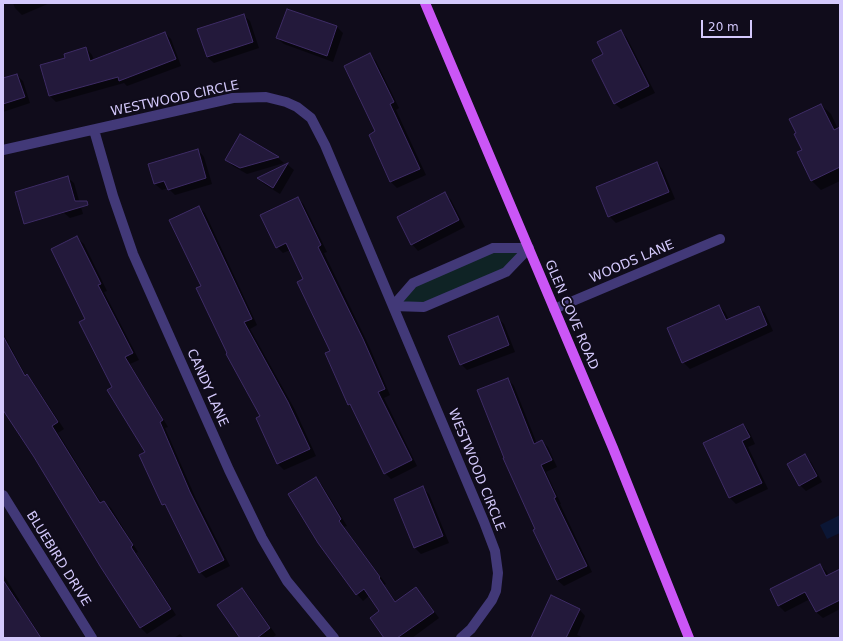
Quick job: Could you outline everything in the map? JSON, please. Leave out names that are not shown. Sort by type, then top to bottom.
[{"type":"main road","name":"GLEN COVE ROAD","points":[[425,3],[613,448],[689,638]]},
{"type":"street","name":"WESTWOOD CIRCLE","points":[[3,150],[233,98],[266,97],[286,102],[297,107],[311,118],[325,145],[495,551],[498,573],[496,591],[492,600],[472,629],[461,638]]},
{"type":"street","name":"CANDY LANE","points":[[94,130],[113,196],[133,254],[229,470],[262,538],[288,581],[334,638]]},
{"type":"street","name":"WOODS LANE","points":[[554,309],[720,238]]},
{"type":"street","points":[[393,306],[414,283],[494,248],[529,248]]},
{"type":"street","points":[[393,306],[424,307],[506,272],[529,248]]},
{"type":"street","name":"BLUEBIRD DRIVE","points":[[3,495],[92,638]]},
{"type":"green space","points":[[493,248],[529,248],[506,272],[424,307],[393,306],[413,283]]},
{"type":"water","points":[[840,515],[840,533],[827,539],[820,525]]},
{"type":"building","points":[[287,9],[337,26],[327,56],[276,38]]},
{"type":"building","points":[[244,14],[253,42],[207,57],[197,29]]},
{"type":"building","points":[[621,30],[649,86],[614,104],[592,60],[603,54],[597,42]]},
{"type":"building","points":[[165,32],[176,59],[119,81],[118,77],[49,96],[40,65],[65,58],[64,54],[86,47],[90,61]]},
{"type":"building","points":[[370,53],[394,102],[390,104],[420,169],[390,182],[369,135],[375,131],[344,66]]},
{"type":"building","points":[[17,74],[25,97],[3,104],[3,78]]},
{"type":"building","points":[[821,104],[834,130],[840,127],[840,167],[811,181],[797,152],[802,150],[789,119]]},
{"type":"building","points":[[240,134],[279,157],[240,168],[225,160]]},
{"type":"building","points":[[198,149],[206,178],[168,190],[164,181],[154,184],[148,164]]},
{"type":"building","points":[[657,162],[669,192],[608,217],[596,187]]},
{"type":"building","points":[[288,163],[273,188],[257,178]]},
{"type":"building","points":[[68,176],[75,201],[87,201],[88,205],[24,224],[15,192]]},
{"type":"building","points":[[445,192],[459,220],[411,245],[397,217]]},
{"type":"building","points":[[298,197],[321,245],[318,247],[363,339],[385,389],[378,392],[412,460],[384,474],[350,404],[348,405],[325,353],[330,351],[297,282],[303,279],[286,243],[276,248],[260,215]]},
{"type":"building","points":[[199,206],[252,319],[244,322],[288,402],[310,449],[277,464],[256,418],[260,416],[226,354],[227,353],[196,288],[201,286],[169,220]]},
{"type":"building","points":[[77,236],[101,284],[98,285],[133,353],[125,357],[163,420],[160,422],[190,492],[224,560],[199,573],[165,504],[162,505],[139,455],[145,452],[107,390],[112,387],[79,322],[85,319],[51,249]]},
{"type":"building","points":[[719,305],[726,320],[759,306],[767,325],[682,363],[667,328]]},
{"type":"building","points":[[498,316],[509,345],[460,365],[448,336]]},
{"type":"building","points":[[3,336],[25,376],[27,374],[58,422],[52,426],[100,503],[104,501],[133,545],[131,547],[171,609],[140,628],[100,566],[34,457],[3,410]]},
{"type":"building","points":[[508,378],[534,444],[542,440],[552,460],[541,465],[556,497],[554,498],[587,566],[557,580],[533,530],[535,529],[503,458],[477,390]]},
{"type":"building","points":[[743,424],[750,437],[742,441],[762,483],[729,498],[703,443]]},
{"type":"building","points":[[805,454],[817,476],[799,486],[787,464]]},
{"type":"building","points":[[316,477],[341,519],[339,521],[380,577],[379,578],[395,602],[416,587],[434,612],[397,638],[384,638],[370,618],[379,611],[364,589],[356,595],[318,543],[288,494]]},
{"type":"building","points":[[423,486],[443,536],[414,548],[394,499]]},
{"type":"building","points":[[820,564],[826,576],[840,569],[840,600],[816,612],[805,592],[778,606],[770,589]]},
{"type":"building","points":[[3,580],[41,638],[3,638]]},
{"type":"building","points":[[242,588],[270,628],[257,638],[240,638],[217,605]]},
{"type":"building","points":[[551,595],[580,609],[566,638],[531,638]]}]
